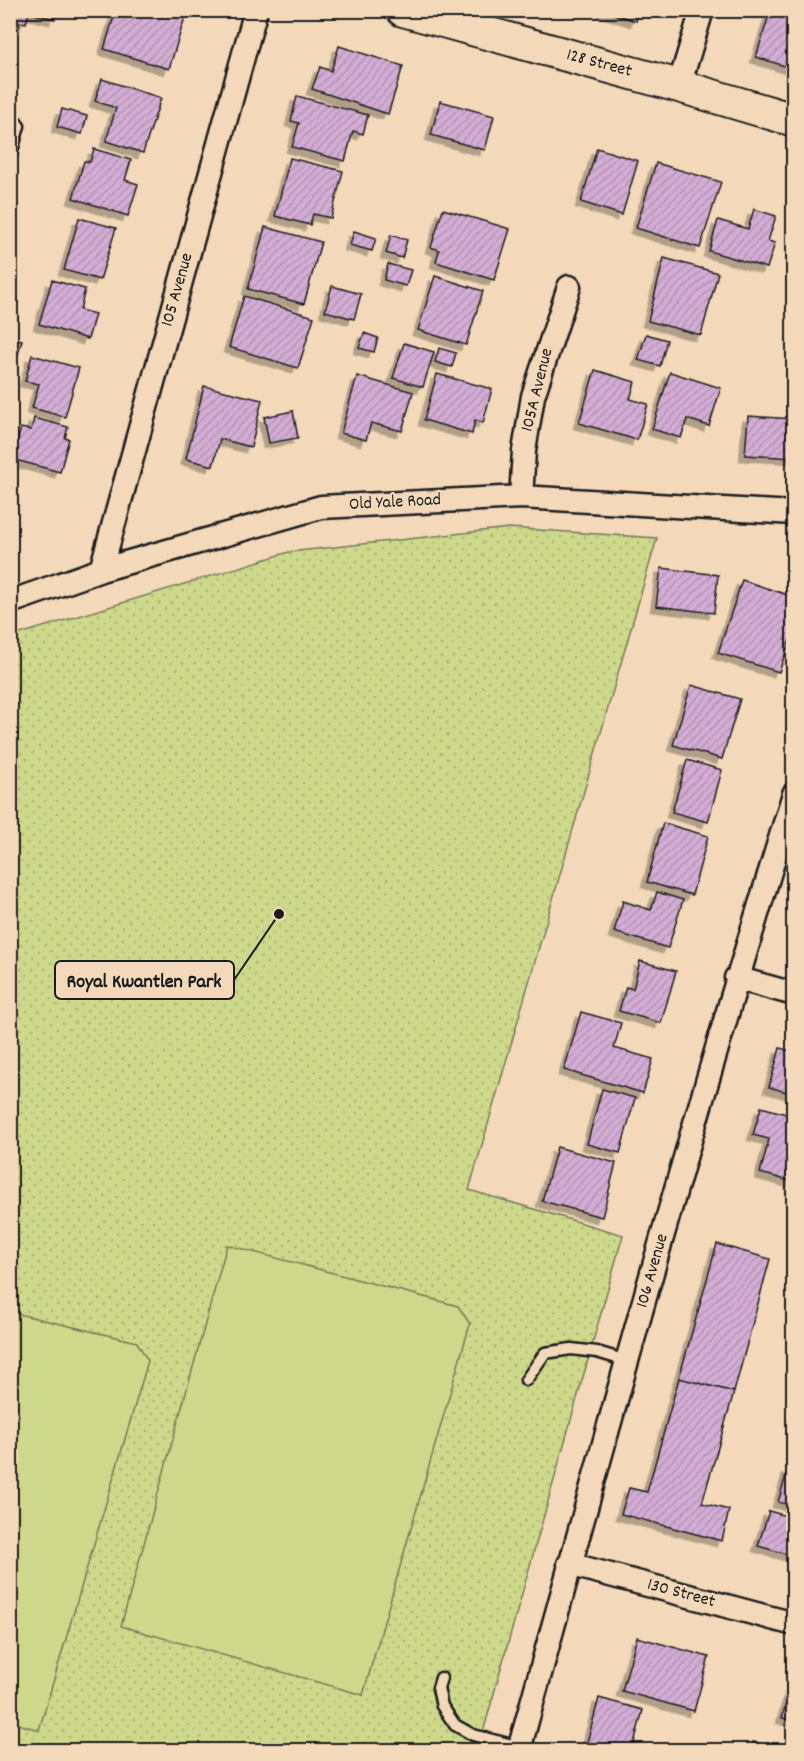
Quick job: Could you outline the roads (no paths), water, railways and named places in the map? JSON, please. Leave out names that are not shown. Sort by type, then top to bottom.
[{"type":"main road","name":"128 Street","points":[[403,10],[794,120]]},
{"type":"street","name":"105 Avenue","points":[[101,570],[256,10]]},
{"type":"street","points":[[679,86],[702,10]]},
{"type":"street","name":"105A Avenue","points":[[521,497],[524,451],[533,396],[568,287]]},
{"type":"street","name":"Old Yale Road","points":[[10,602],[101,570],[321,507],[521,497],[794,513]]},
{"type":"street","name":"106 Avenue","points":[[519,1749],[569,1564],[736,978],[794,794]]},
{"type":"street","points":[[736,978],[794,994]]},
{"type":"street","name":"130 Street","points":[[569,1564],[794,1624]]},
{"type":"lane","points":[[10,113],[20,126],[10,158]]},
{"type":"lane","points":[[526,1380],[545,1353],[571,1349],[597,1352],[627,1361]]},
{"type":"lane","points":[[441,1678],[438,1688],[442,1706],[455,1725],[473,1734],[519,1749]]},
{"type":"place","name":"Royal Kwantlen Park","points":[[279,914]]}]
